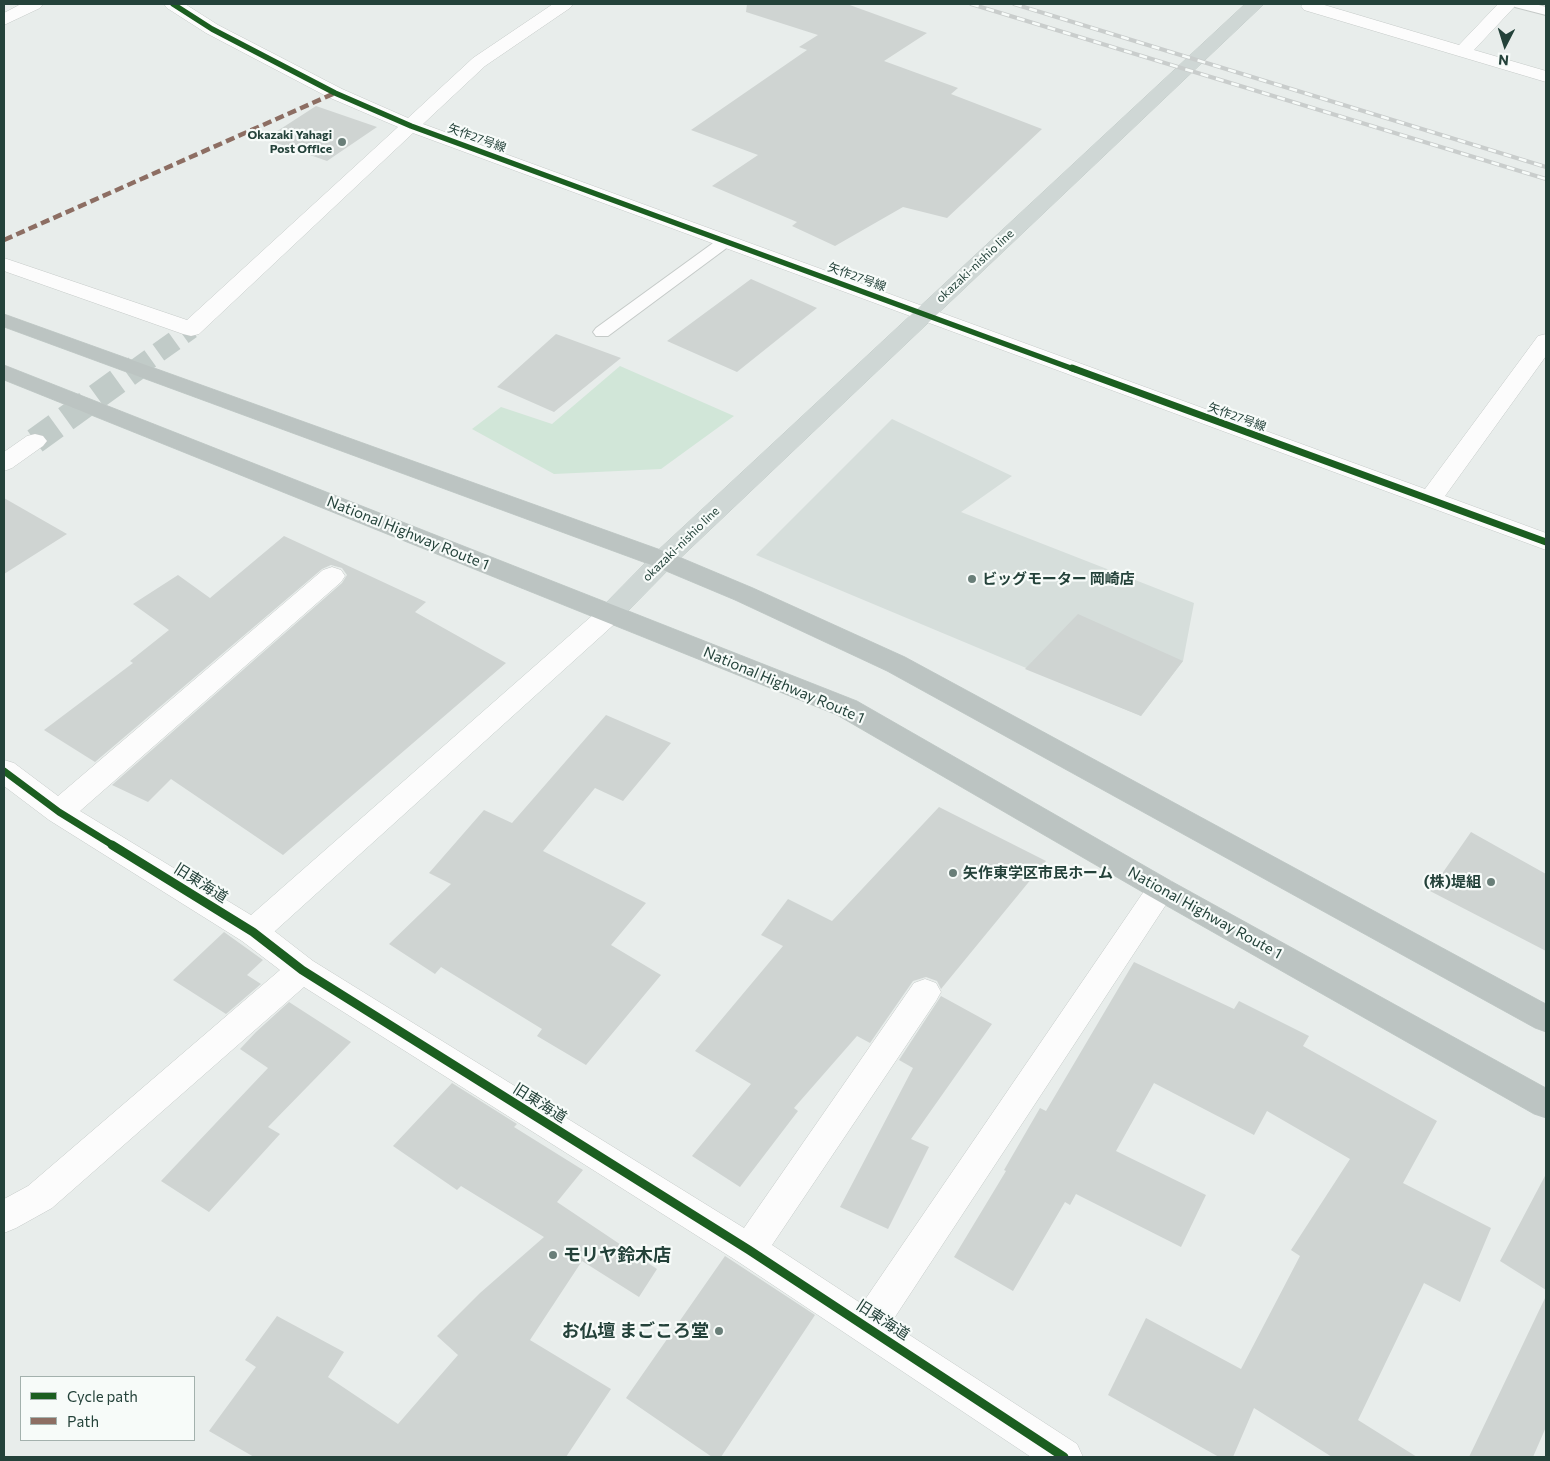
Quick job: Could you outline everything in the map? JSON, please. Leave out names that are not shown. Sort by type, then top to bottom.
[{"type":"highway","points":[[4,320],[664,560],[744,594],[896,664],[1546,1019]]},
{"type":"highway","name":"National Highway Route 1","points":[[4,372],[847,708],[1161,889],[1546,1104]]},
{"type":"main road","name":"okazaki-nishio line","points":[[611,614],[664,560],[1255,4]]},
{"type":"street","points":[[5,39],[6,19],[34,4]]},
{"type":"street","name":"矢作27号線","points":[[174,4],[212,29],[335,94],[411,126],[1546,542]]},
{"type":"street","points":[[4,264],[191,329],[480,62],[564,4]]},
{"type":"street","points":[[1462,52],[1508,4]]},
{"type":"street","points":[[1310,6],[1546,77]]},
{"type":"street","points":[[1430,500],[1546,341]]},
{"type":"street","points":[[4,463],[35,441]]},
{"type":"street","points":[[59,812],[332,576]]},
{"type":"street","points":[[253,932],[611,614]]},
{"type":"street","name":"旧東海道","points":[[7,777],[59,812],[253,932],[302,970],[749,1250],[1064,1457]]},
{"type":"street","points":[[867,1326],[1161,889]]},
{"type":"street","points":[[4,1217],[40,1197],[302,970]]},
{"type":"street","points":[[749,1250],[925,992]]},
{"type":"lane","points":[[1520,4],[1546,11]]},
{"type":"lane","points":[[602,332],[726,241]]},
{"type":"shaded area","name":"ビッグモーター 岡崎店","points":[[892,419],[1012,476],[961,512],[1194,603],[1183,661],[1141,716],[756,555]]},
{"type":"green space","points":[[620,366],[734,416],[661,469],[554,474],[472,429],[501,407],[552,424]]},
{"type":"building","points":[[747,4],[847,4],[927,33],[884,61],[958,88],[951,94],[1042,129],[947,218],[903,207],[835,246],[792,226],[797,222],[712,186],[758,155],[691,130],[807,50],[799,47],[818,35],[746,12]]},
{"type":"building","points":[[316,106],[377,127],[327,161],[265,139]]},
{"type":"building","points":[[751,279],[817,308],[737,372],[667,341]]},
{"type":"building","points":[[556,334],[621,358],[554,412],[497,387]]},
{"type":"building","points":[[4,498],[67,534],[4,574]]},
{"type":"building","points":[[284,536],[426,602],[415,612],[506,663],[283,855],[171,779],[148,802],[112,785],[342,583],[347,575],[342,568],[331,565],[322,569],[95,762],[44,730],[133,663],[130,661],[169,630],[133,604],[178,575],[210,598]]},
{"type":"building","points":[[1078,614],[1183,661],[1141,716],[1025,669]]},
{"type":"building","points":[[606,715],[671,743],[623,801],[595,788],[543,851],[646,903],[611,945],[661,975],[586,1065],[537,1036],[542,1029],[441,967],[435,974],[389,944],[451,884],[429,873],[484,810],[512,823]]},
{"type":"building","points":[[939,807],[1046,861],[941,989],[937,981],[926,977],[913,981],[870,1043],[857,1036],[794,1108],[798,1111],[740,1187],[692,1156],[751,1084],[695,1051],[783,946],[761,935],[788,899],[832,921]]},
{"type":"building","name":"(株)堤組","points":[[1471,832],[1546,874],[1546,951],[1430,891]]},
{"type":"building","points":[[224,932],[263,960],[247,975],[261,984],[226,1014],[173,980]]},
{"type":"building","points":[[1134,962],[1234,1009],[1239,1001],[1309,1036],[1303,1046],[1437,1121],[1403,1183],[1491,1228],[1460,1302],[1424,1283],[1358,1420],[1417,1457],[1332,1457],[1254,1408],[1233,1457],[1219,1457],[1108,1395],[1146,1318],[1241,1369],[1300,1256],[1291,1250],[1350,1159],[1267,1111],[1254,1135],[1154,1083],[1116,1151],[1206,1195],[1181,1247],[1076,1194],[1070,1205],[1065,1202],[1013,1291],[954,1257],[1006,1171],[1004,1170],[1040,1108],[1046,1111]]},
{"type":"building","points":[[941,996],[992,1024],[911,1139],[929,1147],[888,1229],[840,1207],[913,1068],[899,1060]]},
{"type":"building","points":[[289,1002],[351,1042],[268,1127],[280,1134],[209,1212],[161,1181],[268,1068],[240,1049]]},
{"type":"building","points":[[452,1083],[517,1124],[514,1127],[583,1170],[557,1202],[657,1269],[639,1297],[582,1261],[530,1340],[611,1389],[566,1457],[254,1457],[209,1431],[256,1367],[245,1360],[277,1316],[344,1352],[328,1377],[398,1424],[458,1355],[437,1336],[480,1293],[544,1237],[461,1186],[457,1190],[393,1146]]},
{"type":"building","points":[[1546,1174],[1546,1290],[1500,1261]]},
{"type":"building","points":[[725,1256],[815,1315],[721,1457],[712,1457],[626,1398]]},
{"type":"building","points":[[1546,1296],[1546,1427],[1533,1457],[1469,1457]]},
{"type":"tunnel","points":[[134,370],[191,329]]},
{"type":"tunnel","points":[[35,441],[136,368]]},
{"type":"railway","points":[[971,4],[1546,179]]},
{"type":"railway","points":[[1014,4],[1546,167]]},
{"type":"marked path","points":[[4,240],[335,93]]},
{"type":"cycle path","points":[[173,4],[212,29],[335,93],[411,126],[1546,542]]},
{"type":"cycle path","points":[[4,771],[59,812],[253,932],[302,970],[749,1250],[1064,1457]]},
{"type":"place","name":"Okazaki Yahagi Post Office","points":[[342,142]]},
{"type":"place","name":"ビッグモーター 岡崎店","points":[[972,579]]},
{"type":"place","name":"矢作東学区市民ホーム","points":[[953,873]]},
{"type":"place","name":"(株)堤組","points":[[1491,882]]},
{"type":"place","name":"モリヤ鈴木店","points":[[553,1255]]},
{"type":"place","name":"お仏壇 まごころ堂","points":[[719,1331]]}]
